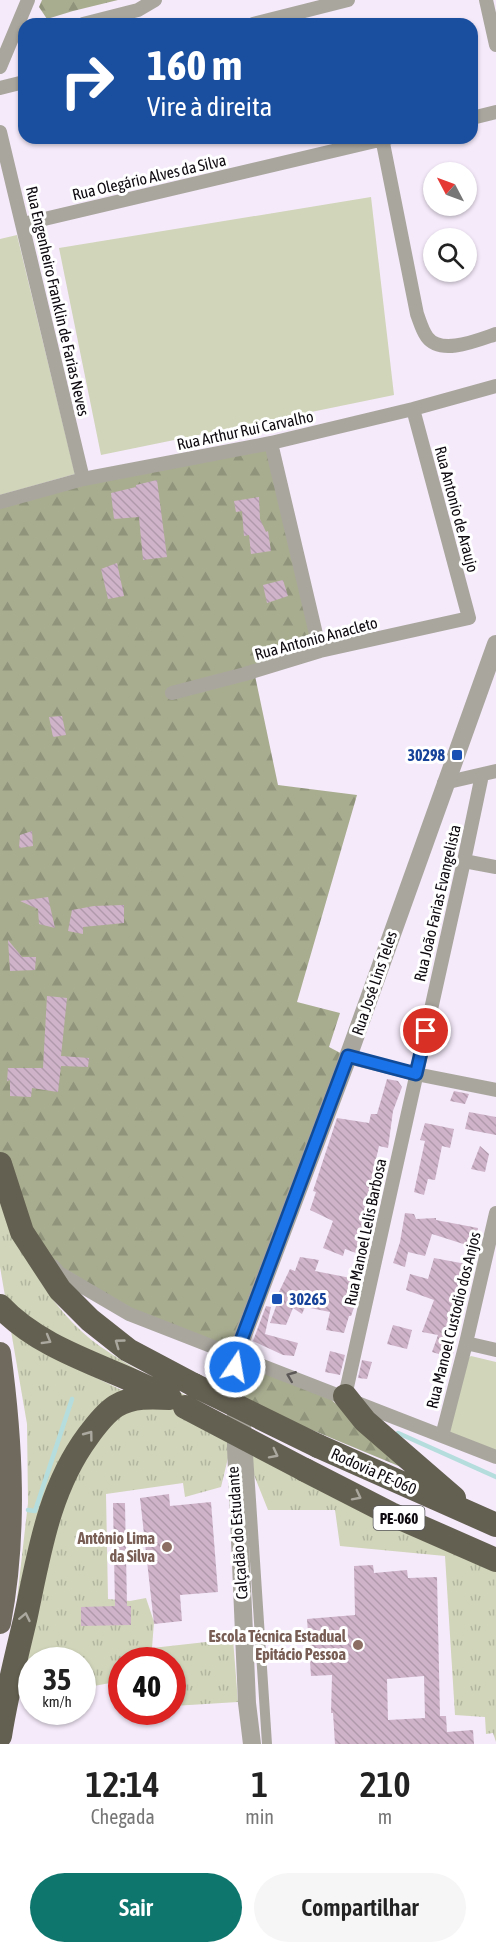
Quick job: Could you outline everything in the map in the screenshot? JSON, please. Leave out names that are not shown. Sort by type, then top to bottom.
[{"type":"highway","name":"PE-060","points":[[0,1164],[22,1232],[60,1290],[90,1320],[183,1397],[305,1470],[391,1514],[496,1560]]},
{"type":"highway","name":"PE-060","points":[[0,1306],[19,1323],[51,1343],[139,1383],[183,1397]]},
{"type":"highway","points":[[345,1396],[365,1421],[486,1521]]},
{"type":"highway","points":[[0,1736],[45,1530],[55,1494],[68,1467],[95,1427],[113,1407],[142,1398],[183,1397]]},
{"type":"highway","name":"Rodovia PE-060","points":[[183,1397],[318,1446],[486,1521]]},
{"type":"main road","points":[[0,1353],[5,1394],[5,1552],[0,1623]]},
{"type":"street","points":[[23,18],[28,0]]},
{"type":"street","points":[[107,18],[138,10],[155,0]]},
{"type":"street","points":[[277,18],[348,0]]},
{"type":"street","points":[[486,0],[496,45]]},
{"type":"street","points":[[0,67],[17,41]]},
{"type":"street","points":[[0,88],[18,84]]},
{"type":"street","points":[[478,116],[496,112]]},
{"type":"street","name":"Rua Engenheiro Franklin de Farias Neves","points":[[0,132],[83,479]]},
{"type":"street","name":"Rua Olegário Alves da Silva","points":[[23,224],[359,144]]},
{"type":"street","points":[[385,144],[417,314],[426,336],[442,346],[496,334]]},
{"type":"street","name":"Rua Arthur Rui Carvalho","points":[[0,502],[83,479],[272,443],[413,409],[496,386]]},
{"type":"street","name":"Rua Antonio de Araujo","points":[[413,409],[469,618]]},
{"type":"street","points":[[272,443],[320,651]]},
{"type":"street","name":"Rua Antonio Anacleto","points":[[172,693],[320,651],[469,618]]},
{"type":"street","name":"Rua José Lins Teles","points":[[236,1354],[348,1056],[444,783],[492,665],[496,644]]},
{"type":"street","points":[[444,783],[496,771]]},
{"type":"street","name":"Rua João Farias Evangelista","points":[[416,1074],[482,775]]},
{"type":"street","points":[[464,861],[496,867]]},
{"type":"street","points":[[348,1056],[416,1074],[496,1090]]},
{"type":"street","name":"Rua Manoel Lelis Barbosa","points":[[345,1396],[416,1074]]},
{"type":"street","points":[[0,1154],[16,1185],[45,1255],[59,1273],[129,1314],[345,1396],[496,1457]]},
{"type":"street","name":"Rua Manoel Custodio dos Anjos","points":[[442,1436],[493,1240],[496,1213]]},
{"type":"street","points":[[466,1343],[496,1350]]},
{"type":"street","points":[[236,1354],[236,1447],[247,1703],[252,1744]]},
{"type":"street","name":"Calçadão do Estudante","points":[[259,1363],[243,1377],[246,1455],[267,1744]]},
{"type":"green space","points":[[42,0],[118,0],[50,18],[46,18],[39,7]]},
{"type":"green space","points":[[371,197],[394,395],[101,455],[59,248]]},
{"type":"green space","points":[[17,235],[75,474],[0,495],[0,239]]},
{"type":"green space","points":[[272,444],[319,649],[254,671],[278,785],[357,795],[297,1002],[340,1013],[329,1047],[348,1057],[236,1354],[131,1309],[70,1272],[60,1290],[0,1164],[0,502]]},
{"type":"green space","points":[[0,1196],[17,1239],[39,1279],[52,1298],[83,1333],[139,1371],[206,1406],[86,1373],[130,1394],[109,1403],[17,1599],[28,1503],[27,1424],[0,1267]]},
{"type":"green space","points":[[471,1356],[496,1362],[496,1451],[448,1430],[468,1358]]},
{"type":"green space","points":[[241,1360],[326,1395],[413,1472],[264,1410],[238,1395]]},
{"type":"green space","points":[[151,1389],[234,1433],[221,1487],[185,1497],[183,1483],[106,1494],[108,1599],[130,1601],[146,1598],[154,1622],[152,1647],[108,1647],[108,1683],[96,1686],[96,1647],[18,1647],[39,1553],[93,1436]]},
{"type":"green space","points":[[256,1445],[496,1554],[496,1742],[493,1733],[486,1734],[485,1717],[455,1715],[445,1556],[340,1546],[335,1510],[268,1510],[246,1455]]},
{"type":"green space","points":[[233,1639],[238,1702],[186,1705],[186,1647],[161,1647]]},
{"type":"green space","points":[[18,1648],[18,1697],[7,1698]]},
{"type":"building","points":[[157,480],[167,557],[143,560],[139,517],[114,519],[111,493]]},
{"type":"building","points":[[259,497],[260,519],[266,532],[268,531],[271,551],[251,554],[249,535],[244,536],[242,511],[236,512],[234,501]]},
{"type":"building","points":[[117,563],[124,596],[108,599],[101,569]]},
{"type":"building","points":[[283,580],[288,596],[267,603],[263,585]]},
{"type":"building","points":[[62,716],[66,735],[53,737],[49,717]]},
{"type":"building","points":[[32,831],[33,846],[19,848],[20,835]]},
{"type":"building","points":[[48,897],[55,928],[39,924],[38,909],[20,901]]},
{"type":"building","points":[[124,905],[124,923],[83,927],[83,934],[68,931],[72,910],[94,906]]},
{"type":"building","points":[[8,940],[22,957],[36,957],[35,970],[10,971]]},
{"type":"building","points":[[47,996],[67,998],[61,1056],[89,1058],[88,1067],[61,1066],[58,1092],[32,1088],[31,1097],[10,1096],[10,1080],[7,1081],[8,1068],[43,1068]]},
{"type":"building","points":[[387,1079],[398,1081],[402,1087],[393,1111],[388,1148],[379,1146],[374,1168],[386,1170],[378,1208],[373,1207],[362,1241],[370,1243],[367,1257],[345,1249],[343,1256],[323,1248],[333,1221],[310,1210],[316,1192],[313,1191],[337,1118],[369,1123],[371,1114],[377,1114]]},
{"type":"building","points":[[454,1091],[469,1094],[465,1104],[450,1101]]},
{"type":"building","points":[[469,1112],[496,1117],[496,1135],[465,1129]]},
{"type":"building","points":[[425,1123],[454,1129],[450,1148],[442,1146],[435,1180],[428,1179],[424,1195],[414,1192],[425,1141],[420,1140]]},
{"type":"building","points":[[480,1146],[489,1154],[485,1172],[471,1169]]},
{"type":"building","points":[[405,1213],[414,1214],[416,1219],[436,1218],[436,1220],[478,1228],[476,1248],[432,1234],[425,1256],[408,1252],[405,1267],[393,1263],[400,1242]]},
{"type":"building","points":[[300,1257],[319,1260],[315,1271],[361,1280],[357,1299],[344,1333],[326,1330],[330,1312],[305,1307],[302,1314],[293,1308],[286,1325],[270,1323],[280,1295],[278,1294],[290,1269],[295,1271]]},
{"type":"building","points":[[434,1258],[466,1264],[459,1284],[462,1285],[459,1303],[456,1302],[447,1344],[455,1345],[452,1358],[432,1352],[438,1335],[422,1332],[434,1300],[406,1290],[410,1274],[428,1279]]},
{"type":"building","points":[[266,1306],[271,1307],[265,1334],[298,1343],[294,1356],[283,1355],[253,1341]]},
{"type":"building","points":[[393,1325],[412,1330],[407,1349],[387,1344]]},
{"type":"building","points":[[330,1351],[345,1355],[340,1375],[325,1372]]},
{"type":"building","points":[[362,1360],[372,1362],[367,1379],[358,1378]]},
{"type":"building","points":[[169,1494],[170,1506],[211,1502],[218,1592],[180,1595],[182,1621],[154,1624],[140,1498]]},
{"type":"building","points":[[113,1503],[125,1503],[127,1606],[131,1606],[131,1625],[81,1626],[81,1607],[115,1606]]},
{"type":"building","points":[[373,1565],[374,1573],[407,1570],[408,1578],[437,1577],[440,1716],[446,1716],[447,1732],[473,1730],[474,1744],[335,1744],[333,1713],[331,1713],[332,1675],[311,1676],[307,1619],[355,1615],[354,1566]],"holes":[[[424,1676],[425,1718],[388,1720],[387,1679]]]},
{"type":"waterway","points":[[28,1510],[35,1511],[72,1399]]},
{"type":"waterway","points":[[398,1433],[496,1477]]},
{"type":"place","name":"30298","points":[[457,755]]},
{"type":"place","name":"30265","points":[[277,1299]]},
{"type":"place","name":"Antônio Lima da Silva","points":[[167,1547]]},
{"type":"place","name":"Escola Técnica Estadual Epitácio Pessoa","points":[[358,1645]]},
{"type":"route","points":[[235,1367],[236,1354],[348,1056],[416,1074],[426,1031]]}]
